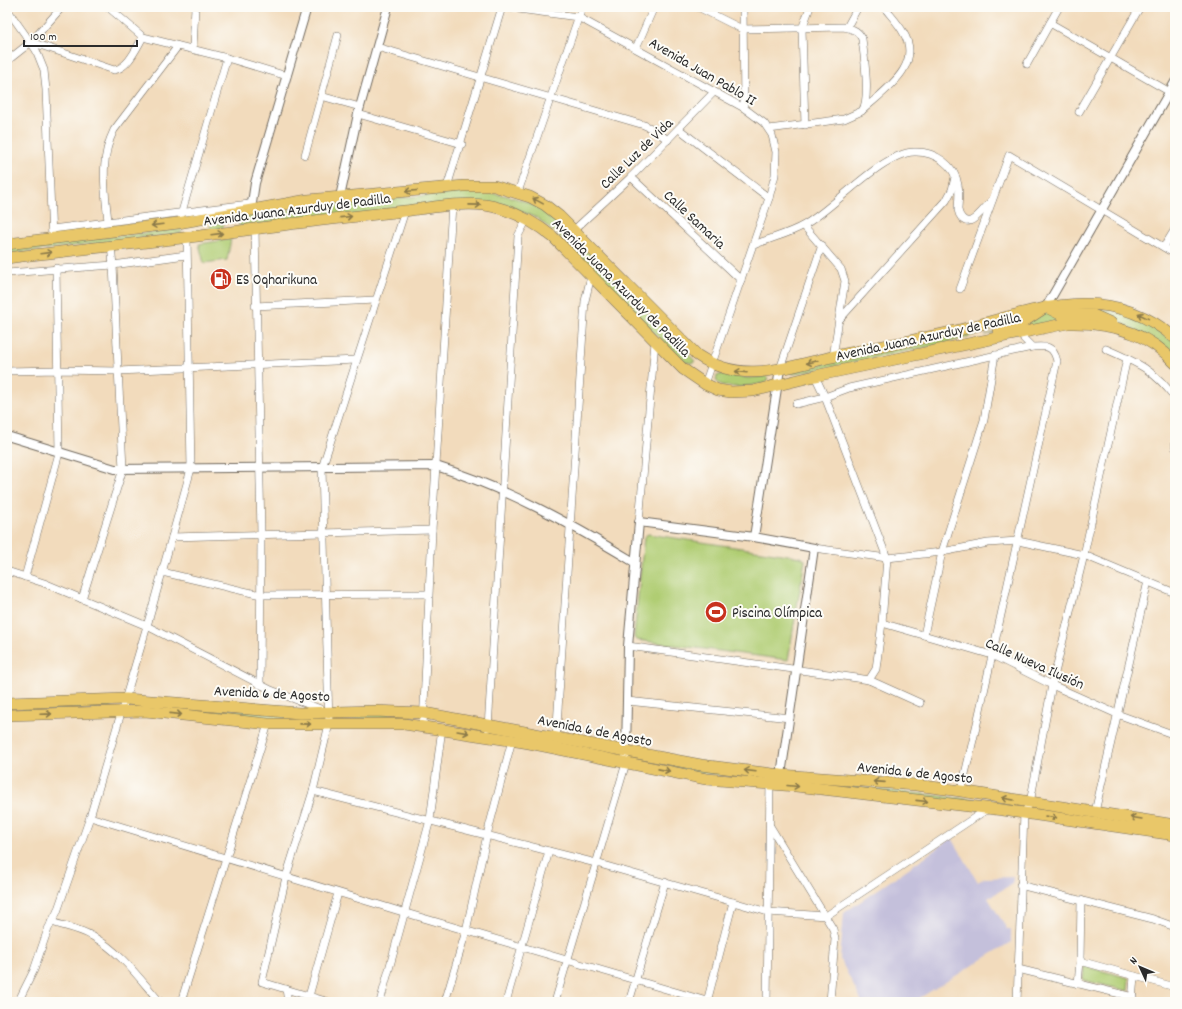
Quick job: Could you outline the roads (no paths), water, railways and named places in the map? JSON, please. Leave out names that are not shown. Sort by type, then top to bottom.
[{"type":"highway","name":"Avenida Juana Azurduy de Padilla","points":[[7,244],[52,234],[178,223],[260,207],[340,197],[447,187],[494,186],[518,192],[545,205],[574,230],[684,343],[710,364],[736,372],[750,373],[780,369],[954,331],[1046,307],[1085,303],[1118,307],[1148,319],[1175,338]]},
{"type":"highway","name":"Avenida Juana Azurduy de Padilla","points":[[7,258],[452,205],[493,207],[527,219],[553,237],[683,369],[704,384],[731,392],[753,391],[815,376],[1054,325],[1083,323],[1120,328],[1148,340],[1164,352],[1175,363]]},
{"type":"highway","points":[[233,213],[234,232]]},
{"type":"highway","points":[[199,220],[201,236]]},
{"type":"highway","points":[[959,346],[979,335],[1023,322],[1046,307],[1060,314],[1099,316],[1120,328]]},
{"type":"highway","name":"Avenida 6 de Agosto","points":[[10,703],[126,699],[300,713],[424,713],[488,730],[556,743],[626,763],[706,779],[774,778],[916,785],[1175,825]]},
{"type":"highway","points":[[10,703],[10,715]]},
{"type":"highway","name":"Avenida 6 de Agosto","points":[[10,715],[145,711],[268,724],[404,724],[442,728],[488,730],[512,740],[556,743],[626,751],[774,778],[1175,835]]},
{"type":"street","points":[[7,62],[31,42],[62,7]]},
{"type":"street","points":[[108,7],[142,37],[227,58],[286,76]]},
{"type":"street","points":[[193,50],[195,7]]},
{"type":"street","points":[[252,203],[255,183],[307,7]]},
{"type":"street","points":[[340,197],[359,111],[388,7]]},
{"type":"street","points":[[447,187],[462,144],[503,7]]},
{"type":"street","name":"Avenida Juan Pablo II","points":[[503,7],[578,17],[744,108],[769,129]]},
{"type":"street","points":[[518,192],[552,99],[582,7]]},
{"type":"street","points":[[636,48],[654,7]]},
{"type":"street","points":[[698,7],[742,29],[847,28],[856,31],[862,39],[866,100],[862,111]]},
{"type":"street","points":[[743,7],[742,29],[744,108]]},
{"type":"street","points":[[805,125],[802,29],[810,7]]},
{"type":"street","points":[[847,28],[858,7]]},
{"type":"street","points":[[704,384],[770,198],[777,159],[774,141],[769,129],[844,119],[862,111],[903,73],[907,64],[908,46],[904,32],[884,7]]},
{"type":"street","points":[[1027,64],[1059,7]]},
{"type":"street","points":[[1079,112],[1140,7]]},
{"type":"street","points":[[7,9],[36,50],[44,70],[52,234],[108,222],[252,203]]},
{"type":"street","points":[[1050,22],[1172,94]]},
{"type":"street","points":[[305,155],[338,35]]},
{"type":"street","points":[[31,42],[114,70],[120,69],[125,65],[142,37]]},
{"type":"street","points":[[108,222],[103,168],[109,141],[114,130],[178,46]]},
{"type":"street","points":[[377,47],[644,125],[653,129],[668,140]]},
{"type":"street","points":[[178,223],[227,58]]},
{"type":"street","points":[[1046,307],[1100,210],[1172,94],[1175,82]]},
{"type":"street","name":"Calle Luz de Vida","points":[[574,230],[631,177],[714,92]]},
{"type":"street","points":[[321,96],[359,111],[462,144]]},
{"type":"street","points":[[679,129],[770,198]]},
{"type":"street","points":[[754,245],[804,226],[823,213],[877,169],[897,156],[914,151],[927,153],[940,158],[949,165],[956,176],[958,185],[958,210],[960,217],[965,221],[970,221],[993,199]]},
{"type":"street","points":[[960,289],[1009,155],[1175,254]]},
{"type":"street","points":[[839,320],[946,201],[952,190],[956,176]]},
{"type":"street","name":"Calle Samaria","points":[[631,177],[741,280]]},
{"type":"street","points":[[233,213],[252,203]]},
{"type":"street","points":[[422,726],[424,713],[428,594],[452,205]]},
{"type":"street","points":[[329,1002],[262,982],[286,877],[313,791],[329,724],[322,468],[405,211]]},
{"type":"street","points":[[488,730],[518,236],[527,219]]},
{"type":"street","points":[[804,226],[841,268],[845,281],[833,357]]},
{"type":"street","points":[[255,229],[255,306],[261,535],[260,685]]},
{"type":"street","points":[[1164,247],[1175,229]]},
{"type":"street","points":[[18,1002],[34,970],[51,922],[57,912],[90,817],[126,699],[191,469],[186,255],[187,237]]},
{"type":"street","points":[[754,537],[780,369],[822,245]]},
{"type":"street","points":[[82,599],[123,469],[111,246]]},
{"type":"street","points":[[7,273],[56,268],[113,265],[186,255]]},
{"type":"street","points":[[25,577],[59,453],[56,268]]},
{"type":"street","points":[[556,743],[585,301],[591,276]]},
{"type":"street","points":[[255,306],[376,300]]},
{"type":"street","points":[[1022,332],[1024,339],[1032,347]]},
{"type":"street","points":[[555,1002],[626,763],[628,646],[634,562],[655,342]]},
{"type":"street","points":[[796,404],[825,397],[849,388],[1032,347],[1050,347],[1055,351],[1057,360],[1018,541],[961,791]]},
{"type":"street","points":[[1106,348],[1150,371],[1160,380],[1175,398]]},
{"type":"street","points":[[924,635],[942,552],[984,420],[995,355]]},
{"type":"street","points":[[1017,1002],[1020,884],[1024,813],[1030,803],[1052,685],[1084,555],[1127,358]]},
{"type":"street","points":[[7,371],[118,371],[356,360]]},
{"type":"street","points":[[815,376],[825,397],[886,558],[882,623],[876,669],[869,680]]},
{"type":"street","points":[[7,436],[115,469],[436,466],[502,491],[570,524],[634,562]]},
{"type":"street","points":[[639,522],[754,537],[814,548],[886,558],[942,552],[988,542],[1018,541],[1084,555],[1175,593]]},
{"type":"street","points":[[172,537],[432,530]]},
{"type":"street","points":[[767,1002],[770,826],[774,778],[790,718],[814,548]]},
{"type":"street","points":[[7,571],[82,599],[147,626],[260,685],[329,712]]},
{"type":"street","points":[[162,572],[261,595],[326,596],[428,594]]},
{"type":"street","points":[[1095,812],[1148,581]]},
{"type":"street","name":"Calle Nueva Ilusión","points":[[882,623],[992,655],[1052,685],[1117,714],[1175,735]]},
{"type":"street","points":[[628,646],[797,668],[869,680],[920,703]]},
{"type":"street","points":[[627,701],[790,718]]},
{"type":"street","points":[[181,1002],[268,724]]},
{"type":"street","points":[[380,1002],[406,913],[430,820],[442,728]]},
{"type":"street","points":[[445,1002],[466,931],[487,835],[512,740]]},
{"type":"street","points":[[313,791],[596,863],[768,912],[826,916],[989,808]]},
{"type":"street","points":[[90,817],[338,893],[708,1002],[733,902]]},
{"type":"street","points":[[770,826],[833,929],[835,939],[830,1002]]},
{"type":"street","points":[[506,1002],[549,851]]},
{"type":"street","points":[[629,1002],[665,882]]},
{"type":"street","points":[[1020,884],[1153,919],[1175,927]]},
{"type":"street","points":[[308,996],[338,893]]},
{"type":"street","points":[[1078,984],[1081,900]]},
{"type":"street","points":[[51,922],[92,935],[111,950],[134,972],[160,1002]]},
{"type":"street","points":[[1080,960],[1175,987]]},
{"type":"street","points":[[1018,969],[1132,999],[1134,976]]},
{"type":"street","points":[[286,989],[288,1002]]},
{"type":"place","name":"ES Oqharikuna","points":[[221,279]]},
{"type":"place","name":"Piscina Olímpica","points":[[716,612]]}]
